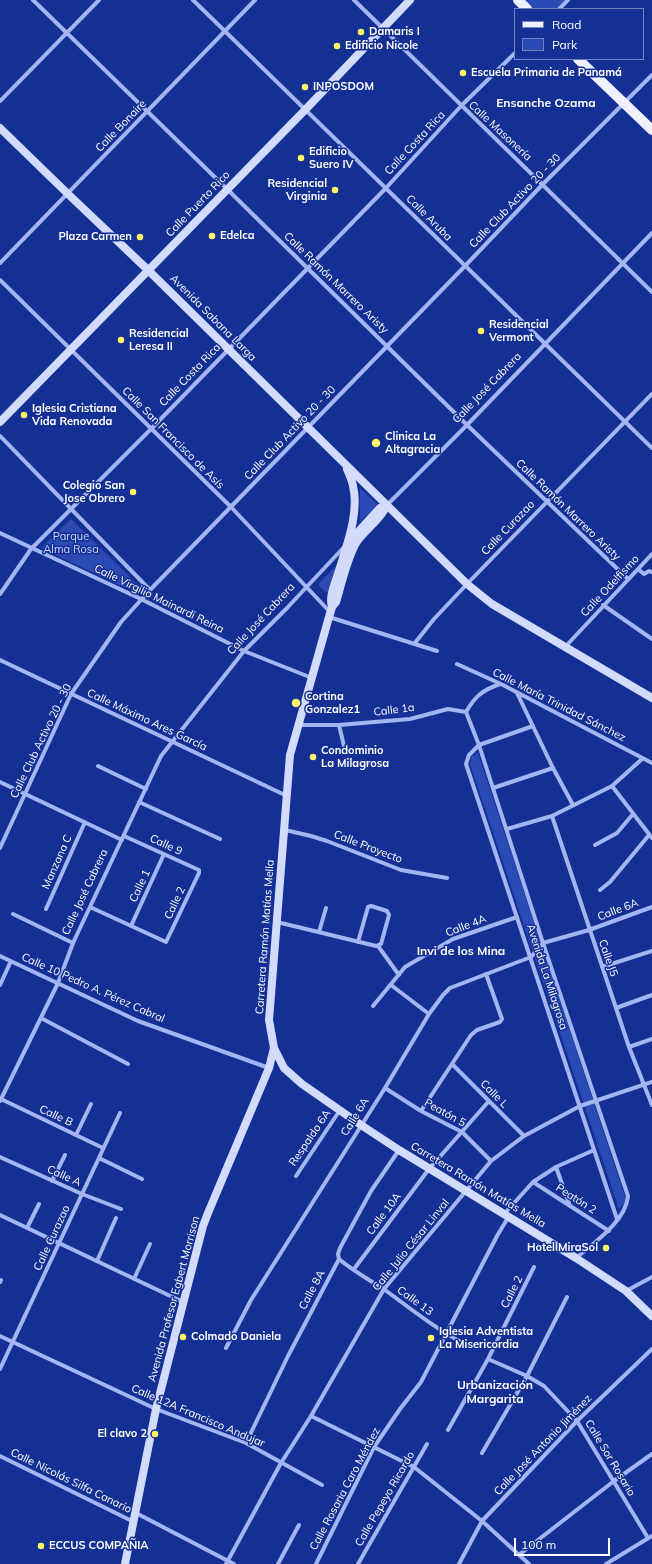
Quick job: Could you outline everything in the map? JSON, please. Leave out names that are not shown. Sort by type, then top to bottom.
[{"type":"main road","name":"Calle Puerto Rico","points":[[0,422],[305,110],[410,0]]},
{"type":"main road","points":[[518,0],[526,8]]},
{"type":"main road","points":[[579,60],[652,130]]},
{"type":"main road","name":"Avenida Sabana Larga","points":[[0,128],[228,348],[307,428],[467,584],[492,604],[652,698]]},
{"type":"main road","name":"Carretera Ramón Matías Mella","points":[[346,466],[354,487],[354,518],[333,589],[330,612],[290,755],[270,1020],[274,1048],[284,1068],[302,1084],[399,1150],[467,1190],[626,1291],[652,1316]]},
{"type":"main road","name":"Calle José Cabrera","points":[[346,544],[380,508],[387,505]]},
{"type":"main road","name":"Carretera Ramón Matías Mella","points":[[330,612],[336,602],[348,564],[357,542],[385,512],[387,505]]},
{"type":"main road","name":"Avenida Profesor Egbert Morrison","points":[[125,1564],[156,1409],[183,1302],[208,1213],[269,1068],[274,1048]]},
{"type":"street","name":"Calle Ramón Marrero Aristy","points":[[32,0],[388,346],[467,425],[628,579]]},
{"type":"street","points":[[0,101],[99,0]]},
{"type":"street","name":"Calle Aruba","points":[[193,0],[652,448]]},
{"type":"street","name":"Calle Bonaire","points":[[0,263],[255,0]]},
{"type":"street","name":"Calle Masonería","points":[[354,0],[652,292]]},
{"type":"street","points":[[560,8],[568,0]]},
{"type":"street","name":"Calle Costa Rica","points":[[0,594],[31,549],[386,188],[461,106],[514,54]]},
{"type":"street","name":"Calle Club Activo 20 - 30","points":[[0,848],[71,694],[121,622],[141,599],[388,346],[543,184],[652,75]]},
{"type":"street","name":"Calle José Cabrera","points":[[387,505],[467,425],[652,233]]},
{"type":"street","name":"Calle San Francisco de Asís","points":[[0,280],[231,507],[330,612]]},
{"type":"street","name":"Calle Curazao","points":[[414,644],[434,619],[467,584],[652,394]]},
{"type":"street","points":[[0,436],[150,590]]},
{"type":"street","name":"Calle Virgilio Mainardi Reina","points":[[0,533],[31,549],[141,599],[244,651],[312,678]]},
{"type":"street","name":"Calle José Cabrera","points":[[0,1100],[58,984],[73,943],[161,756],[244,651],[346,544]]},
{"type":"street","name":"Calle Odelfismo","points":[[565,647],[652,554]]},
{"type":"street","points":[[638,569],[644,574],[649,571],[652,572]]},
{"type":"street","points":[[603,605],[652,639]]},
{"type":"street","points":[[330,612],[414,644],[437,651]]},
{"type":"street","name":"Calle Máximo Ares García","points":[[0,660],[288,796]]},
{"type":"street","name":"Calle María Trinidad Sánchez","points":[[457,664],[517,692],[652,764]]},
{"type":"street","points":[[466,712],[472,700],[477,696],[501,684]]},
{"type":"street","points":[[517,692],[553,768],[573,805]]},
{"type":"street","name":"Calle 1a","points":[[299,725],[339,725],[410,719],[448,709],[466,712]]},
{"type":"street","name":"Avenida La Milagrosa","points":[[466,712],[479,745],[543,943],[628,1196],[628,1205],[609,1231],[576,1258]]},
{"type":"street","points":[[339,725],[344,746]]},
{"type":"street","points":[[479,745],[533,726]]},
{"type":"street","name":"Avenida La Milagrosa","points":[[479,745],[469,755],[466,764],[617,1219]]},
{"type":"street","points":[[507,829],[552,816],[612,786],[642,759]]},
{"type":"street","points":[[98,766],[146,789]]},
{"type":"street","points":[[493,788],[553,768]]},
{"type":"street","name":"Calle 9","points":[[0,782],[85,822],[164,854],[200,872]]},
{"type":"street","points":[[600,890],[610,882],[651,836],[612,786]]},
{"type":"street","points":[[139,802],[220,839]]},
{"type":"street","points":[[595,845],[617,833],[633,814]]},
{"type":"street","name":"Calle J5","points":[[552,816],[629,1047],[645,1084],[652,1105]]},
{"type":"street","name":"Manzana C","points":[[46,909],[85,822]]},
{"type":"street","name":"Calle Proyecto","points":[[285,830],[327,841],[401,870],[447,878]]},
{"type":"street","name":"Calle 1","points":[[131,926],[164,854]]},
{"type":"street","name":"Calle 2","points":[[131,926],[166,942],[200,872]]},
{"type":"street","points":[[358,942],[368,907],[371,906],[387,910],[389,914],[381,944],[378,946]]},
{"type":"street","points":[[90,907],[131,926]]},
{"type":"street","name":"Calle 6A","points":[[226,1348],[250,1300],[361,1125],[429,1014],[443,995],[450,988],[531,957],[543,943],[590,930],[652,907]]},
{"type":"street","points":[[319,932],[326,908]]},
{"type":"street","points":[[13,914],[73,943]]},
{"type":"street","name":"Calle 4A","points":[[373,1006],[405,967],[453,939],[517,917]]},
{"type":"street","points":[[277,922],[378,946],[399,975]]},
{"type":"street","points":[[602,968],[652,951]]},
{"type":"street","name":"Calle 10 Pedro A. Pérez Cabral","points":[[0,956],[138,1021],[269,1068]]},
{"type":"street","points":[[0,985],[11,961]]},
{"type":"street","points":[[421,1111],[474,1032],[502,1020],[486,974]]},
{"type":"street","points":[[390,985],[429,1014]]},
{"type":"street","points":[[616,1008],[652,995]]},
{"type":"street","points":[[40,1018],[128,1064]]},
{"type":"street","points":[[629,1047],[652,1039]]},
{"type":"street","name":"Calle L","points":[[452,1064],[524,1136]]},
{"type":"street","name":"Calle Julio César Linval","points":[[227,1562],[282,1463],[311,1416],[384,1289],[491,1161],[524,1136],[580,1106],[652,1082]]},
{"type":"street","name":"Peatón 5","points":[[384,1088],[421,1111],[462,1132],[491,1161]]},
{"type":"street","name":"Calle B","points":[[0,1100],[104,1148]]},
{"type":"street","name":"Calle 10A","points":[[354,1269],[429,1169],[489,1102]]},
{"type":"street","points":[[76,1135],[90,1104]]},
{"type":"street","name":"Respaldo 6A","points":[[296,1176],[340,1110]]},
{"type":"street","name":"Calle Curazao","points":[[0,1369],[120,1113]]},
{"type":"street","name":"Calle 8A","points":[[246,1443],[288,1356],[339,1259],[338,1254],[340,1248],[368,1197],[399,1150]]},
{"type":"street","name":"Calle Rosaria Caro Méndez","points":[[316,1564],[374,1448],[400,1409],[421,1382],[498,1236],[507,1215],[533,1182],[556,1167],[594,1150]]},
{"type":"street","points":[[52,1181],[65,1155]]},
{"type":"street","name":"Calle A","points":[[0,1157],[82,1194],[121,1209]]},
{"type":"street","points":[[99,1158],[142,1179]]},
{"type":"street","points":[[556,1167],[570,1206]]},
{"type":"street","name":"Peatón 2","points":[[533,1182],[609,1231]]},
{"type":"street","points":[[27,1228],[39,1204]]},
{"type":"street","points":[[0,1215],[183,1302]]},
{"type":"street","points":[[97,1261],[116,1218]]},
{"type":"street","points":[[134,1278],[150,1244]]},
{"type":"street","name":"Calle 13","points":[[339,1259],[384,1289],[446,1334],[461,1342]]},
{"type":"street","name":"Calle 2","points":[[448,1430],[488,1359],[534,1267]]},
{"type":"street","points":[[626,1291],[652,1277]]},
{"type":"street","points":[[482,1453],[527,1376],[567,1297]]},
{"type":"street","name":"Calle 12A Francisco Andujar","points":[[0,1336],[156,1409],[246,1443],[322,1485]]},
{"type":"street","name":"Calle José Antonio Jiménez","points":[[459,1564],[482,1521],[577,1421],[652,1349]]},
{"type":"street","name":"Calle Sor Rosario","points":[[488,1359],[527,1376],[544,1386],[577,1421],[650,1537]]},
{"type":"street","points":[[311,1416],[414,1467],[482,1521],[520,1554],[529,1564]]},
{"type":"street","name":"Calle Pepeyo Ricardo","points":[[358,1564],[427,1444]]},
{"type":"street","points":[[520,1554],[614,1481],[652,1454]]},
{"type":"street","name":"Calle Nicolás Silfa Canario","points":[[0,1456],[234,1564]]},
{"type":"street","points":[[278,1564],[299,1525]]},
{"type":"street","points":[[606,1564],[650,1537]]},
{"type":"green space","points":[[522,0],[565,0],[557,8],[530,8]]},
{"type":"green space","points":[[360,488],[378,505],[360,522]]},
{"type":"green space","name":"Parque Alma Rosa","points":[[71,519],[142,589],[138,594],[41,548]]},
{"type":"green space","points":[[335,567],[330,591],[326,592],[319,586],[319,583]]},
{"type":"green space","points":[[478,753],[625,1197],[625,1203],[619,1209],[470,764],[472,756]]},
{"type":"place","name":"Damaris I","points":[[361,32]]},
{"type":"place","name":"Edificio Nicole","points":[[337,46]]},
{"type":"place","name":"Escuela Primaria de Panamá","points":[[463,73]]},
{"type":"place","name":"INPOSDOM","points":[[305,87]]},
{"type":"place","name":"Edificio Suero IV","points":[[301,158]]},
{"type":"place","name":"Residencial Virginia","points":[[335,190]]},
{"type":"place","name":"Edelca","points":[[212,236]]},
{"type":"place","name":"Plaza Carmen","points":[[140,237]]},
{"type":"place","name":"Residencial Vermont","points":[[481,331]]},
{"type":"place","name":"Residencial Leresa II","points":[[121,340]]},
{"type":"place","name":"Iglesia Cristiana Vida Renovada","points":[[24,415]]},
{"type":"place","name":"Clinica La Altagracia","points":[[376,443]]},
{"type":"place","name":"Colegio San Jose Obrero","points":[[133,492]]},
{"type":"place","name":"Cortina Gonzalez1","points":[[296,703]]},
{"type":"place","name":"Condominio La Milagrosa","points":[[313,757]]},
{"type":"place","name":"Hotel MiraSol","points":[[606,1248]]},
{"type":"place","name":"Colmado Daniela","points":[[183,1337]]},
{"type":"place","name":"Iglesia Adventista La Misericordia","points":[[431,1338]]},
{"type":"place","name":"El clavo 2","points":[[155,1434]]},
{"type":"place","name":"ECCUS COMPAÑIA","points":[[41,1546]]},
{"type":"district","name":"Ensanche Ozama","points":[[546,103]]},
{"type":"district","name":"Invi de los Mina","points":[[461,951]]},
{"type":"district","name":"Urbanización Margarita","points":[[495,1392]]}]
